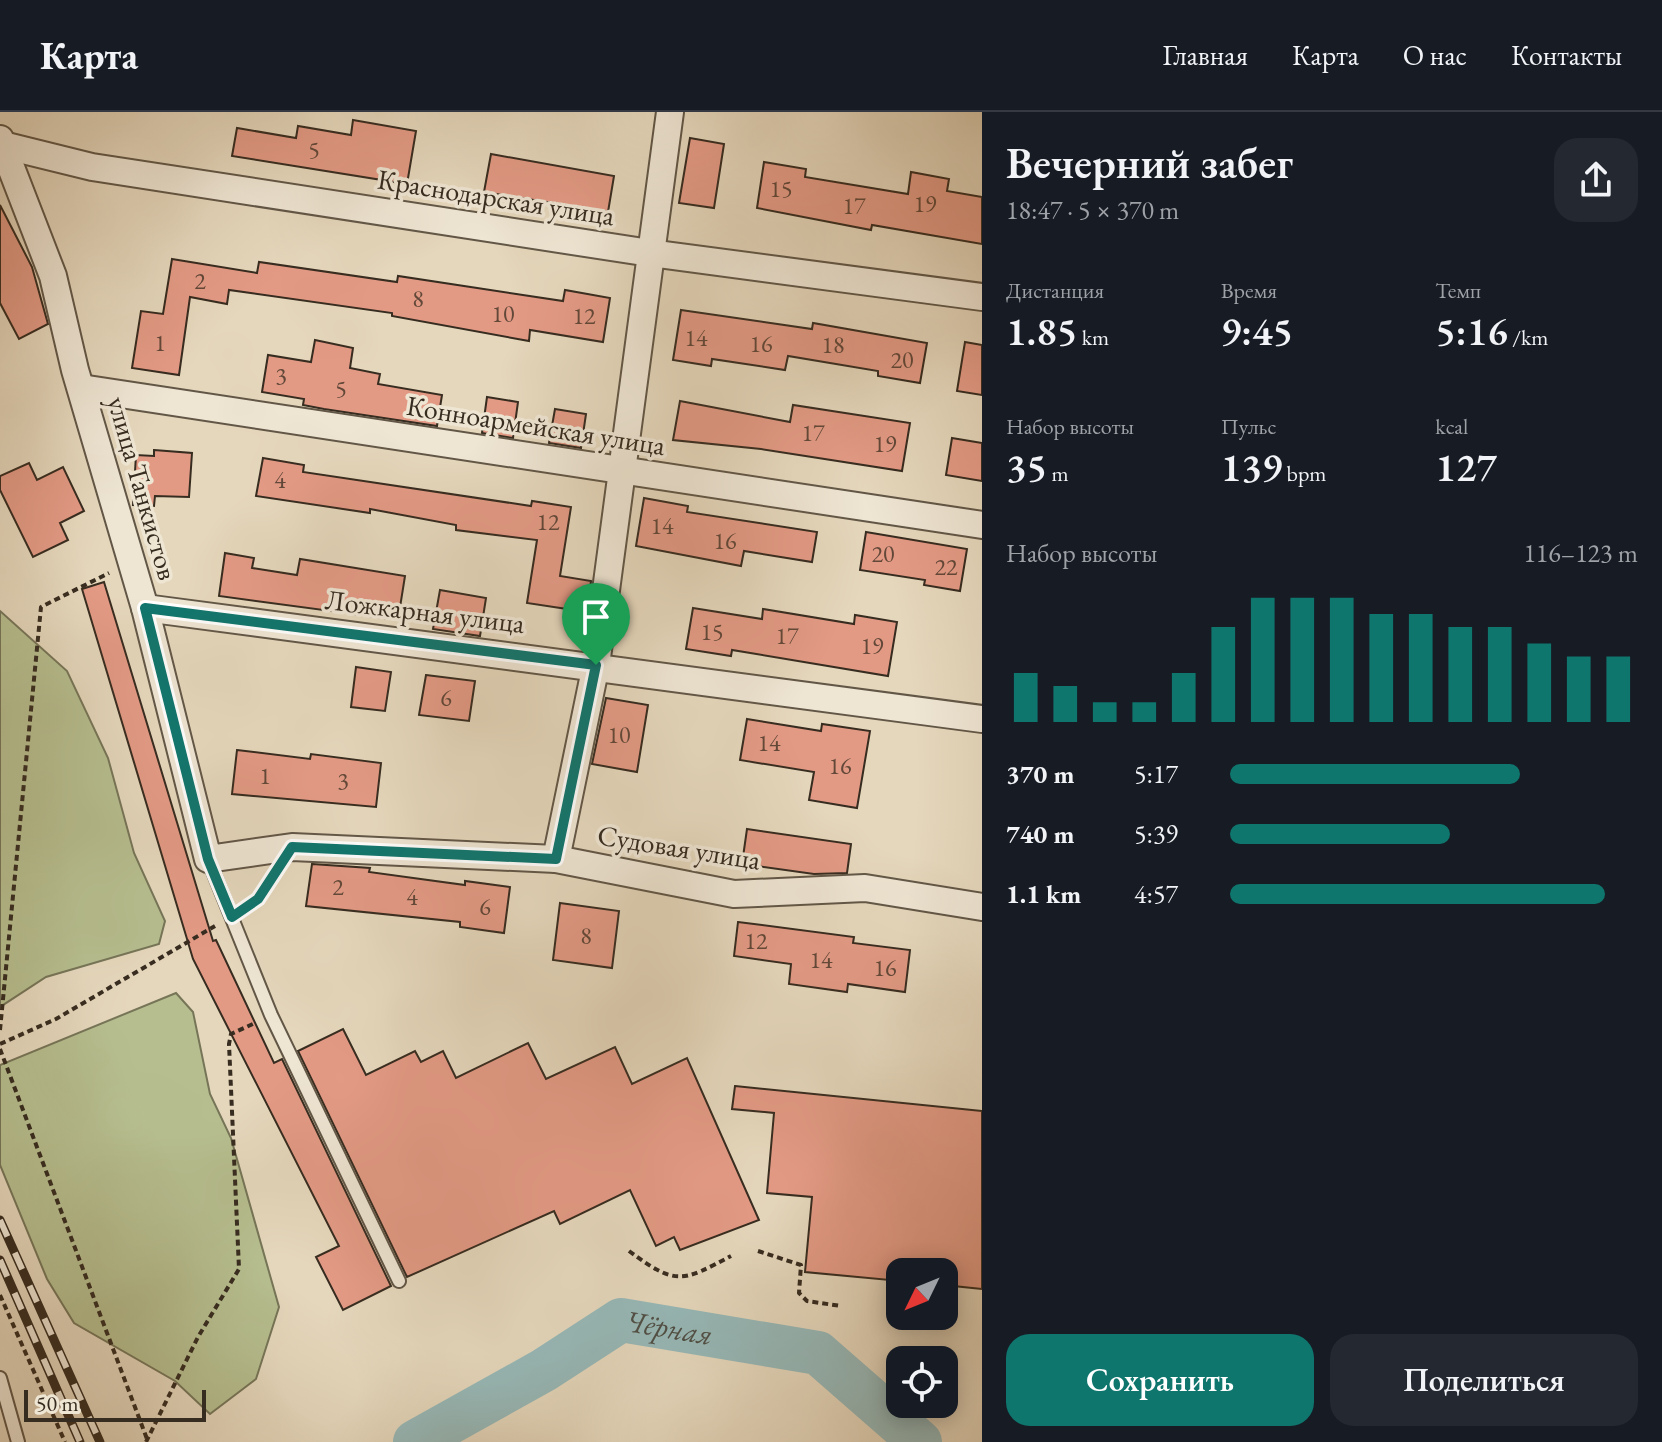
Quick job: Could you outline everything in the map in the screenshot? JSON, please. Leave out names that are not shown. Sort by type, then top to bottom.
[{"type":"street","points":[[556,859],[596,665],[670,112]]},
{"type":"street","name":"Краснодарская улица","points":[[1,142],[92,167],[650,253],[982,297]]},
{"type":"street","name":"улица Танкистов","points":[[1,142],[53,276],[81,388],[145,608],[208,859]]},
{"type":"street","name":"Конноармейская улица","points":[[81,388],[982,525]]},
{"type":"street","name":"Ложкарная улица","points":[[145,608],[596,665],[982,719]]},
{"type":"street","points":[[208,859],[292,847]]},
{"type":"street","name":"Судовая улица","points":[[292,847],[556,859],[734,894],[865,888],[982,907]]},
{"type":"lane","points":[[208,859],[271,1015],[399,1281]]},
{"type":"lane","points":[[0,1378],[18,1442]]},
{"type":"path","points":[[0,1030],[41,607],[131,562]]},
{"type":"path","points":[[146,1440],[0,1046],[56,1019],[232,917],[258,899],[292,847]]},
{"type":"path","points":[[146,1440],[198,1337],[239,1269],[229,1044],[231,1034],[271,1015]]},
{"type":"path","points":[[629,1251],[657,1272],[686,1278],[731,1256]]},
{"type":"path","points":[[758,1251],[801,1265],[799,1293],[807,1301],[841,1306]]},
{"type":"path","points":[[0,1295],[65,1442]]},
{"type":"green space","points":[[0,611],[67,671],[108,758],[134,853],[165,921],[159,944],[46,977],[0,1007]]},
{"type":"green space","points":[[176,993],[193,1012],[210,1094],[231,1138],[279,1307],[256,1379],[210,1414],[175,1381],[74,1323],[47,1279],[0,1165],[0,1065]]},
{"type":"building","points":[[353,120],[416,131],[407,184],[232,156],[237,128],[296,138],[298,126],[351,135]]},
{"type":"building","points":[[690,138],[724,144],[714,208],[679,203]]},
{"type":"building","points":[[491,154],[614,176],[608,212],[484,192]]},
{"type":"building","points":[[764,162],[806,169],[805,177],[908,194],[911,172],[949,179],[947,191],[982,197],[982,244],[872,225],[871,230],[757,208]]},
{"type":"building","points":[[0,205],[32,267],[48,324],[19,339],[0,303]]},
{"type":"building","points":[[172,259],[257,273],[259,262],[397,282],[398,276],[563,301],[565,290],[610,298],[603,342],[530,330],[529,341],[392,316],[392,313],[229,290],[227,304],[190,297],[179,375],[132,368],[141,311],[163,314]]},
{"type":"building","points":[[681,310],[812,329],[813,323],[927,343],[920,383],[878,376],[878,371],[788,356],[785,370],[712,359],[711,366],[673,360]]},
{"type":"building","points":[[315,340],[353,348],[350,368],[380,374],[378,384],[442,395],[437,426],[303,405],[304,399],[262,392],[268,355],[311,362]]},
{"type":"building","points":[[965,342],[982,345],[982,395],[957,391]]},
{"type":"building","points":[[487,397],[518,402],[513,438],[482,433]]},
{"type":"building","points":[[680,401],[790,422],[793,405],[910,423],[902,471],[761,449],[673,440]]},
{"type":"building","points":[[555,409],[586,414],[581,448],[549,443]]},
{"type":"building","points":[[952,438],[982,443],[982,481],[946,475]]},
{"type":"building","points":[[154,450],[192,453],[189,497],[155,496],[154,506],[133,505],[136,455],[154,456]]},
{"type":"building","points":[[263,458],[304,465],[303,472],[531,506],[532,501],[571,507],[560,576],[591,581],[587,612],[527,603],[537,540],[456,530],[456,525],[370,509],[370,513],[256,496]]},
{"type":"building","points":[[29,463],[37,480],[63,467],[84,511],[60,523],[68,540],[33,557],[0,490],[0,476]]},
{"type":"building","points":[[644,498],[688,506],[687,512],[817,532],[812,562],[744,551],[741,566],[636,546]]},
{"type":"building","points":[[866,532],[967,549],[960,591],[924,585],[925,580],[860,570]]},
{"type":"building","points":[[225,553],[254,558],[252,568],[297,575],[300,559],[405,576],[398,620],[219,596]]},
{"type":"building","points":[[104,582],[213,941],[216,940],[274,1063],[282,1059],[391,1286],[343,1310],[316,1257],[339,1246],[193,959],[82,589]]},
{"type":"building","points":[[440,590],[486,598],[480,636],[433,629]]},
{"type":"building","points":[[693,608],[762,619],[763,609],[854,624],[855,615],[897,622],[888,676],[732,650],[731,656],[686,649]]},
{"type":"building","points":[[356,667],[391,672],[385,711],[351,707]]},
{"type":"building","points":[[426,675],[475,681],[469,721],[419,715]]},
{"type":"building","points":[[606,698],[648,705],[637,772],[592,764]]},
{"type":"building","points":[[747,719],[821,731],[822,724],[870,731],[857,808],[809,800],[814,772],[740,760]]},
{"type":"building","points":[[237,750],[310,759],[311,754],[381,763],[376,807],[232,794]]},
{"type":"building","points":[[747,829],[851,844],[847,873],[814,874],[742,864]]},
{"type":"building","points":[[312,864],[370,868],[369,872],[465,885],[465,881],[510,887],[504,933],[460,927],[460,922],[306,906]]},
{"type":"building","points":[[560,903],[619,911],[612,968],[553,960]]},
{"type":"building","points":[[738,922],[854,937],[853,943],[910,950],[905,992],[848,984],[847,992],[789,984],[791,964],[734,956]]},
{"type":"building","points":[[343,1029],[366,1075],[415,1051],[421,1062],[443,1051],[456,1078],[528,1043],[546,1079],[615,1047],[632,1084],[687,1058],[759,1220],[680,1250],[674,1237],[656,1246],[630,1190],[560,1224],[554,1211],[407,1277],[298,1051]]},
{"type":"building","points":[[735,1086],[982,1111],[982,1289],[958,1286],[958,1258],[886,1258],[886,1280],[805,1272],[812,1197],[767,1193],[774,1113],[732,1109]]},
{"type":"waterway","name":"Чёрная","points":[[415,1442],[544,1370],[621,1320],[818,1353],[920,1442]]},
{"type":"railway","points":[[0,1220],[100,1442]]},
{"type":"railway","points":[[0,1260],[80,1442]]},
{"type":"route","points":[[145,608],[596,665],[556,859],[292,847],[258,899],[232,917],[208,859],[145,608]]}]
